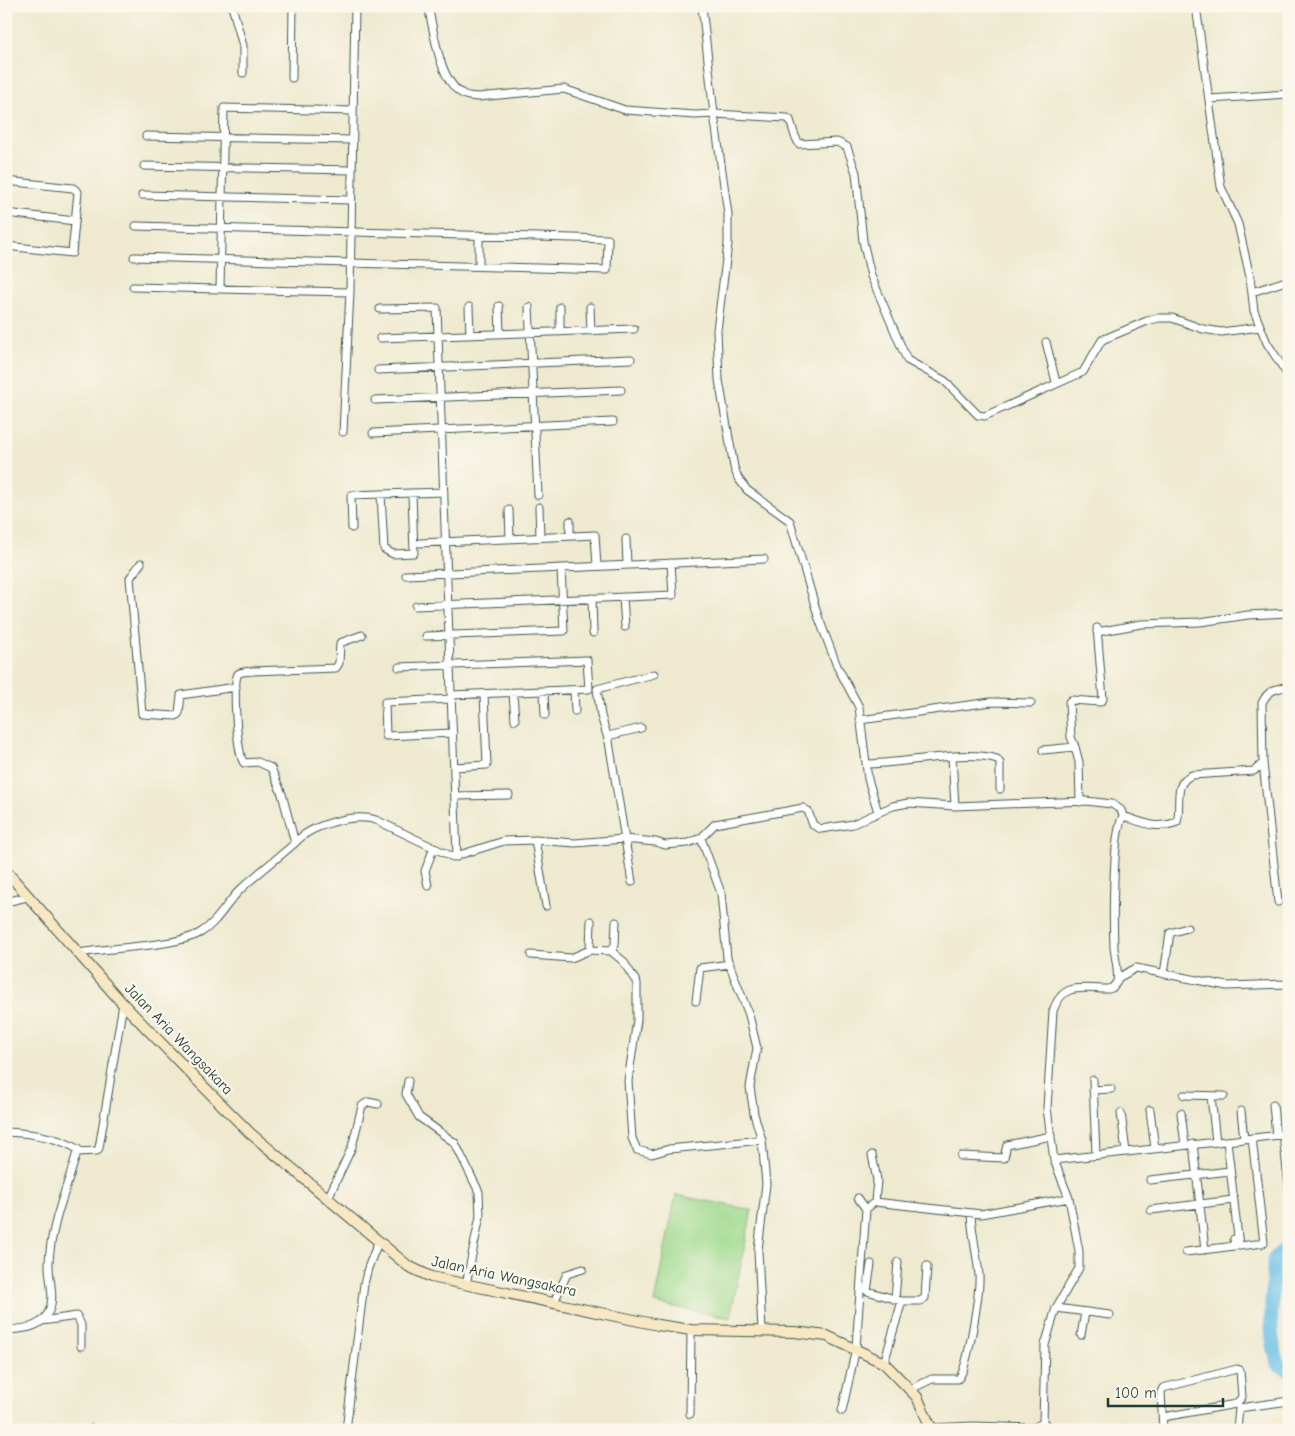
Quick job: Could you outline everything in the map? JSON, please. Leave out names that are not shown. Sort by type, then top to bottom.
[{"type":"street","points":[[232,6],[243,46],[243,73]]},
{"type":"street","points":[[292,78],[293,6]]},
{"type":"street","points":[[343,432],[350,292],[355,6]]},
{"type":"street","points":[[428,6],[444,73],[454,88],[464,95],[478,97],[564,89],[625,110],[695,115],[714,114],[787,118],[790,120],[794,136],[799,144],[837,142],[847,147],[856,173],[862,241],[871,276],[907,360],[945,381],[980,416],[985,416],[1056,382],[1083,372],[1102,340],[1147,321],[1159,318],[1172,318],[1202,329],[1221,332],[1260,327]]},
{"type":"street","points":[[702,6],[728,214],[728,244],[718,330],[719,380],[734,467],[738,478],[748,490],[790,521],[818,616],[837,666],[859,706],[866,764],[878,812]]},
{"type":"street","points":[[1196,6],[1221,187],[1238,224],[1254,311],[1266,343],[1289,377]]},
{"type":"street","points":[[1209,99],[1289,94]]},
{"type":"street","points":[[220,289],[224,108],[353,111]]},
{"type":"street","points":[[146,136],[352,140]]},
{"type":"street","points":[[144,166],[352,170]]},
{"type":"street","points":[[6,181],[77,190],[72,253],[6,246]]},
{"type":"street","points":[[142,195],[351,200]]},
{"type":"street","points":[[6,213],[75,221]]},
{"type":"street","points":[[134,257],[608,270],[608,239],[136,226]]},
{"type":"street","points":[[479,266],[480,236]]},
{"type":"street","points":[[1252,292],[1289,280]]},
{"type":"street","points":[[134,287],[350,292]]},
{"type":"street","points":[[499,306],[500,334]]},
{"type":"street","points":[[469,307],[470,335]]},
{"type":"street","points":[[530,307],[538,495]]},
{"type":"street","points":[[560,307],[560,332]]},
{"type":"street","points":[[590,307],[591,330]]},
{"type":"street","points":[[380,309],[437,308],[457,856]]},
{"type":"street","points":[[380,338],[634,329]]},
{"type":"street","points":[[1046,342],[1056,382]]},
{"type":"street","points":[[378,370],[631,359]]},
{"type":"street","points":[[375,400],[621,390]]},
{"type":"street","points":[[373,433],[613,422]]},
{"type":"street","points":[[352,528],[351,495],[444,492]]},
{"type":"street","points":[[381,494],[384,549],[393,554],[414,553],[412,493]]},
{"type":"street","points":[[539,507],[540,538]]},
{"type":"street","points":[[509,510],[510,539]]},
{"type":"street","points":[[570,521],[570,536]]},
{"type":"street","points":[[420,543],[595,535],[597,566]]},
{"type":"street","points":[[626,539],[627,565]]},
{"type":"street","points":[[406,575],[764,559]]},
{"type":"street","points":[[141,563],[130,578],[142,714],[176,716],[179,713],[181,695],[236,687]]},
{"type":"street","points":[[416,606],[673,595],[672,563]]},
{"type":"street","points":[[426,636],[564,631],[561,568]]},
{"type":"street","points":[[623,597],[625,627]]},
{"type":"street","points":[[592,598],[593,633]]},
{"type":"street","points":[[1080,802],[1079,762],[1071,737],[1069,702],[1074,700],[1100,702],[1103,699],[1097,630],[1141,624],[1200,622],[1248,615],[1289,613]]},
{"type":"street","points":[[295,843],[282,794],[271,768],[258,762],[244,763],[240,758],[236,687],[238,675],[240,672],[336,668],[340,664],[340,643],[362,635]]},
{"type":"street","points":[[399,667],[587,660],[589,690],[484,694],[385,702],[386,736],[453,733]]},
{"type":"street","points":[[632,882],[608,736],[601,716],[597,689],[654,674]]},
{"type":"street","points":[[1278,902],[1263,763],[1262,703],[1265,695],[1272,689],[1289,686]]},
{"type":"street","points":[[574,690],[575,711]]},
{"type":"street","points":[[544,691],[545,714]]},
{"type":"street","points":[[513,693],[515,720]]},
{"type":"street","points":[[454,767],[487,765],[484,694]]},
{"type":"street","points":[[860,720],[991,702],[1031,703]]},
{"type":"street","points":[[608,736],[641,728]]},
{"type":"street","points":[[1042,750],[1075,747]]},
{"type":"street","points":[[866,764],[893,764],[952,757],[983,756],[997,759],[1000,763],[1000,789]]},
{"type":"street","points":[[952,757],[955,806]]},
{"type":"street","points":[[1123,816],[1157,827],[1177,822],[1180,786],[1186,778],[1192,775],[1254,771],[1263,763]]},
{"type":"street","points":[[455,796],[509,795]]},
{"type":"street","points":[[79,954],[168,942],[202,932],[222,913],[238,892],[295,843],[329,823],[363,818],[376,820],[450,856],[457,856],[504,841],[535,840],[575,843],[624,839],[656,842],[665,845],[688,843],[700,838],[715,824],[787,810],[806,809],[813,825],[821,829],[861,822],[878,812],[900,804],[955,806],[1080,802],[1112,804],[1121,810],[1123,816],[1119,823],[1116,856],[1114,946],[1118,978]]},
{"type":"street","points":[[700,838],[721,894],[725,948],[749,1015],[757,1048],[750,1087],[754,1114],[762,1140],[766,1184],[758,1250],[762,1331]]},
{"type":"street","points":[[535,840],[546,906]]},
{"type":"street","points":[[428,886],[424,871],[434,847]]},
{"type":"street","name":"Jalan Aria Wangsakara","points":[[6,871],[123,1004],[250,1133],[408,1266],[419,1272],[466,1284],[691,1330],[762,1331],[827,1336],[856,1348],[884,1363],[911,1389],[921,1404],[932,1429]]},
{"type":"street","points":[[6,902],[27,897]]},
{"type":"street","points":[[590,950],[592,921]]},
{"type":"street","points":[[611,952],[616,946],[616,922]]},
{"type":"street","points":[[1164,974],[1170,933],[1187,928]]},
{"type":"street","points":[[531,954],[571,958],[590,950],[611,952],[623,962],[638,988],[637,1020],[628,1082],[632,1138],[637,1150],[652,1154],[668,1149],[762,1140]]},
{"type":"street","points":[[696,1001],[700,968],[730,964]]},
{"type":"street","points":[[1043,1423],[1045,1345],[1056,1308],[1079,1268],[1079,1251],[1069,1198],[1054,1160],[1047,1108],[1053,1011],[1056,1003],[1062,993],[1071,989],[1112,988],[1118,978],[1136,968],[1227,986],[1289,984]]},
{"type":"street","points":[[6,1132],[54,1140],[69,1144],[79,1150],[97,1151],[123,1004]]},
{"type":"street","points":[[1093,1080],[1096,1155]]},
{"type":"street","points":[[408,1081],[406,1094],[416,1113],[456,1143],[479,1192],[480,1216],[466,1284]]},
{"type":"street","points":[[1094,1090],[1111,1089]]},
{"type":"street","points":[[1184,1095],[1224,1096]]},
{"type":"street","points":[[1211,1096],[1228,1171],[1239,1246],[1264,1243],[1248,1138],[1241,1111]]},
{"type":"street","points":[[328,1198],[352,1147],[362,1106],[368,1102],[378,1104]]},
{"type":"street","points":[[1273,1105],[1283,1134],[1289,1188]]},
{"type":"street","points":[[1150,1110],[1155,1149]]},
{"type":"street","points":[[1121,1113],[1126,1152]]},
{"type":"street","points":[[1181,1113],[1196,1175],[1205,1250]]},
{"type":"street","points":[[1054,1160],[1283,1134]]},
{"type":"street","points":[[961,1156],[1004,1158],[1007,1145],[1051,1136]]},
{"type":"street","points":[[42,1321],[53,1304],[49,1262],[55,1215],[79,1150]]},
{"type":"street","points":[[872,1155],[877,1180],[875,1202]]},
{"type":"street","points":[[1150,1180],[1228,1171]]},
{"type":"street","points":[[842,1411],[856,1348],[866,1209],[858,1198]]},
{"type":"street","points":[[866,1209],[875,1202],[971,1214],[1021,1208],[1069,1198]]},
{"type":"street","points":[[1151,1210],[1232,1200]]},
{"type":"street","points":[[1186,1252],[1235,1246],[1232,1200]]},
{"type":"street","points":[[911,1389],[932,1378],[958,1380],[966,1366],[978,1295],[979,1275],[971,1214]]},
{"type":"street","points":[[346,1430],[364,1284],[379,1240]]},
{"type":"street","points":[[884,1363],[899,1300],[898,1262]]},
{"type":"street","points":[[871,1264],[867,1291],[899,1300],[920,1302],[925,1298],[927,1266]]},
{"type":"street","points":[[554,1302],[567,1274],[582,1269]]},
{"type":"street","points":[[1056,1308],[1110,1315]]},
{"type":"street","points":[[1081,1334],[1085,1312]]},
{"type":"street","points":[[6,1361],[6,1330],[33,1326],[42,1321],[77,1316],[81,1324],[81,1346]]},
{"type":"street","points":[[690,1414],[691,1330]]},
{"type":"street","points":[[1163,1430],[1163,1388],[1237,1369],[1241,1374],[1242,1397],[1238,1406],[1237,1430]]},
{"type":"street","points":[[1163,1417],[1289,1401]]},
{"type":"street","points":[[932,1429],[974,1426],[1033,1428],[1043,1423]]},
{"type":"street","points":[[1043,1423],[1055,1430]]},
{"type":"green space","points":[[676,1195],[752,1210],[730,1318],[654,1303]]},
{"type":"waterway","points":[[1289,1245],[1274,1259],[1271,1313],[1275,1353],[1279,1365],[1289,1370]]}]
